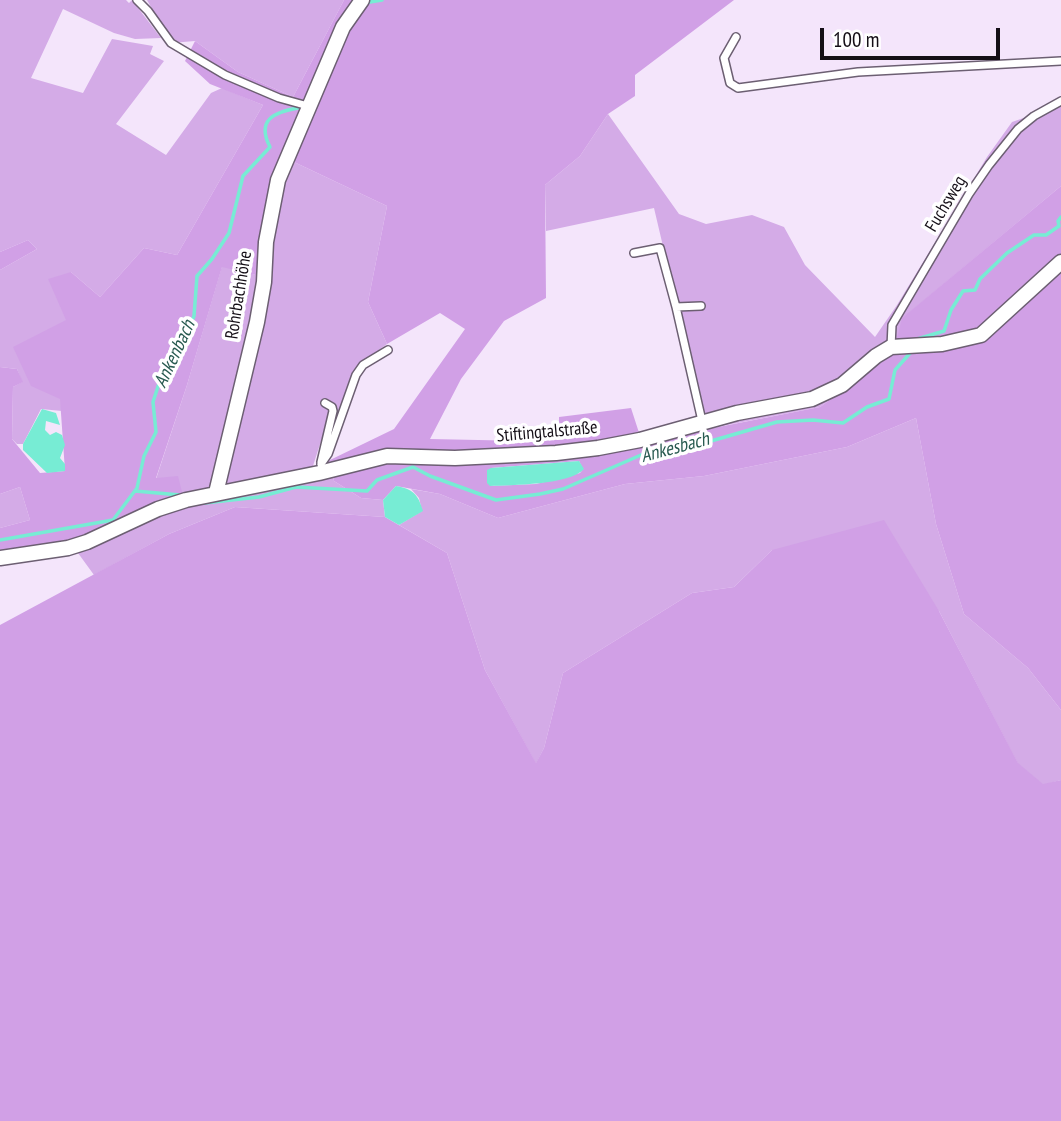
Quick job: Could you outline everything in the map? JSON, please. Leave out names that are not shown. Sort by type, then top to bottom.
[{"type":"street","name":"Rohrbachhöhe","points":[[216,493],[257,323],[264,282],[266,242],[278,180],[343,27],[362,0]]},
{"type":"street","points":[[891,347],[942,344],[981,335],[1061,262]]},
{"type":"street","name":"Stiftingtalstraße","points":[[0,558],[68,548],[158,509],[320,468],[387,456],[455,458],[556,453],[640,440],[702,421],[822,395],[842,385],[891,347]]},
{"type":"lane","points":[[137,0],[171,43],[225,75],[279,98],[308,106]]},
{"type":"lane","points":[[736,37],[724,58],[730,83],[738,88],[858,72],[1061,61]]},
{"type":"lane","name":"Fuchsweg","points":[[891,347],[892,326],[976,184],[1018,130],[1034,116],[1061,101]]},
{"type":"lane","points":[[634,253],[660,248],[677,307],[702,421]]},
{"type":"lane","points":[[677,307],[701,306]]},
{"type":"lane","points":[[320,468],[328,454],[356,375],[363,365],[388,350]]},
{"type":"lane","points":[[320,468],[333,411],[332,407],[325,403]]},
{"type":"shaded area","points":[[0,0],[126,0],[129,3],[132,0],[161,38],[135,39],[114,33],[63,9],[31,78],[83,93],[112,39],[153,46],[150,54],[164,61],[116,124],[166,155],[211,93],[222,88],[263,105],[177,255],[144,248],[100,297],[71,272],[62,411],[41,409],[23,444],[17,444],[12,439],[13,387],[22,382],[17,369],[0,367],[0,270],[37,249],[28,240],[0,252]]},
{"type":"shaded area","points":[[147,0],[344,0],[293,97],[238,72],[195,41],[171,43]]},
{"type":"shaded area","points":[[344,0],[734,0],[635,75],[635,96],[608,114],[580,156],[545,185],[546,298],[504,321],[461,379],[430,439],[526,441],[559,435],[559,417],[631,408],[642,442],[820,407],[893,354],[902,318],[1061,186],[1061,710],[1028,668],[964,614],[936,524],[916,418],[847,447],[704,476],[625,484],[498,518],[440,494],[396,486],[383,500],[361,498],[334,481],[330,460],[394,429],[465,329],[440,313],[387,344],[368,302],[387,206],[294,162],[279,162],[265,211],[260,276],[222,267],[156,478],[178,476],[183,496],[70,542],[0,552],[0,528],[30,520],[20,487],[0,494],[0,367],[17,369],[23,382],[13,387],[12,439],[40,473],[65,471],[60,399],[31,386],[13,347],[66,320],[48,279],[71,272],[100,297],[144,248],[177,255],[263,105],[210,84],[185,61],[195,41],[238,72],[293,97]],"holes":[[[579,461],[583,469],[580,473],[536,484],[490,486],[491,468]]]},
{"type":"shaded area","points":[[1061,105],[1061,186],[903,318],[894,354],[820,407],[706,429],[654,208],[546,231],[545,185],[580,156],[608,114],[679,214],[706,224],[752,215],[784,227],[805,265],[875,337],[987,157],[1012,122]]},
{"type":"shaded area","points":[[288,162],[294,162],[387,206],[368,302],[387,344],[359,365],[341,409],[329,416],[312,469],[330,460],[334,481],[361,498],[383,500],[385,517],[235,507],[169,534],[94,575],[70,542],[156,479],[222,266],[260,276],[270,246]]},
{"type":"shaded area","points":[[28,240],[37,249],[0,270],[0,252]]},
{"type":"shaded area","points":[[42,409],[56,413],[60,425],[46,421],[45,430],[50,435],[56,432],[62,435],[65,445],[60,458],[65,464],[65,471],[47,473],[23,450],[23,444]]},
{"type":"shaded area","points":[[916,418],[936,524],[964,614],[1028,668],[1061,710],[1061,780],[1043,785],[1018,764],[939,611],[772,550],[734,587],[692,593],[563,673],[544,748],[536,764],[485,670],[447,553],[399,525],[422,511],[419,498],[411,489],[440,494],[498,518],[625,484],[704,476],[847,447]]},
{"type":"shaded area","points":[[579,461],[584,469],[554,481],[490,486],[487,483],[487,470],[491,468]]},
{"type":"shaded area","points":[[396,486],[414,493],[423,511],[399,525],[385,517],[383,500]]},
{"type":"shaded area","points":[[20,487],[30,520],[0,528],[0,494]]},
{"type":"shaded area","points":[[235,507],[385,517],[447,553],[485,670],[536,763],[544,748],[563,673],[692,593],[734,587],[772,550],[884,520],[939,611],[1018,763],[1043,784],[1061,780],[1061,1121],[0,1121],[0,625],[169,534]]},
{"type":"waterway","name":"Ankenbach","points":[[364,3],[382,0]]},
{"type":"waterway","name":"Ankenbach","points":[[0,540],[113,520],[137,488],[144,456],[156,432],[153,402],[163,371],[179,351],[194,316],[197,276],[229,233],[243,176],[270,147],[266,138],[266,124],[275,115],[298,108]]},
{"type":"waterway","name":"Ankesbach","points":[[914,340],[944,331],[951,310],[963,291],[975,290],[980,279],[1007,253],[1034,235],[1046,235],[1059,226],[1061,217]]},
{"type":"waterway","name":"Ankesbach","points":[[205,503],[259,497],[296,487],[367,491],[377,480],[413,467],[496,500],[540,494],[563,489],[641,455],[711,441],[777,422],[813,420],[843,423],[867,407],[889,399],[895,370],[912,351]]},
{"type":"waterway","name":"Ankesbach","points":[[135,491],[180,495]]}]
